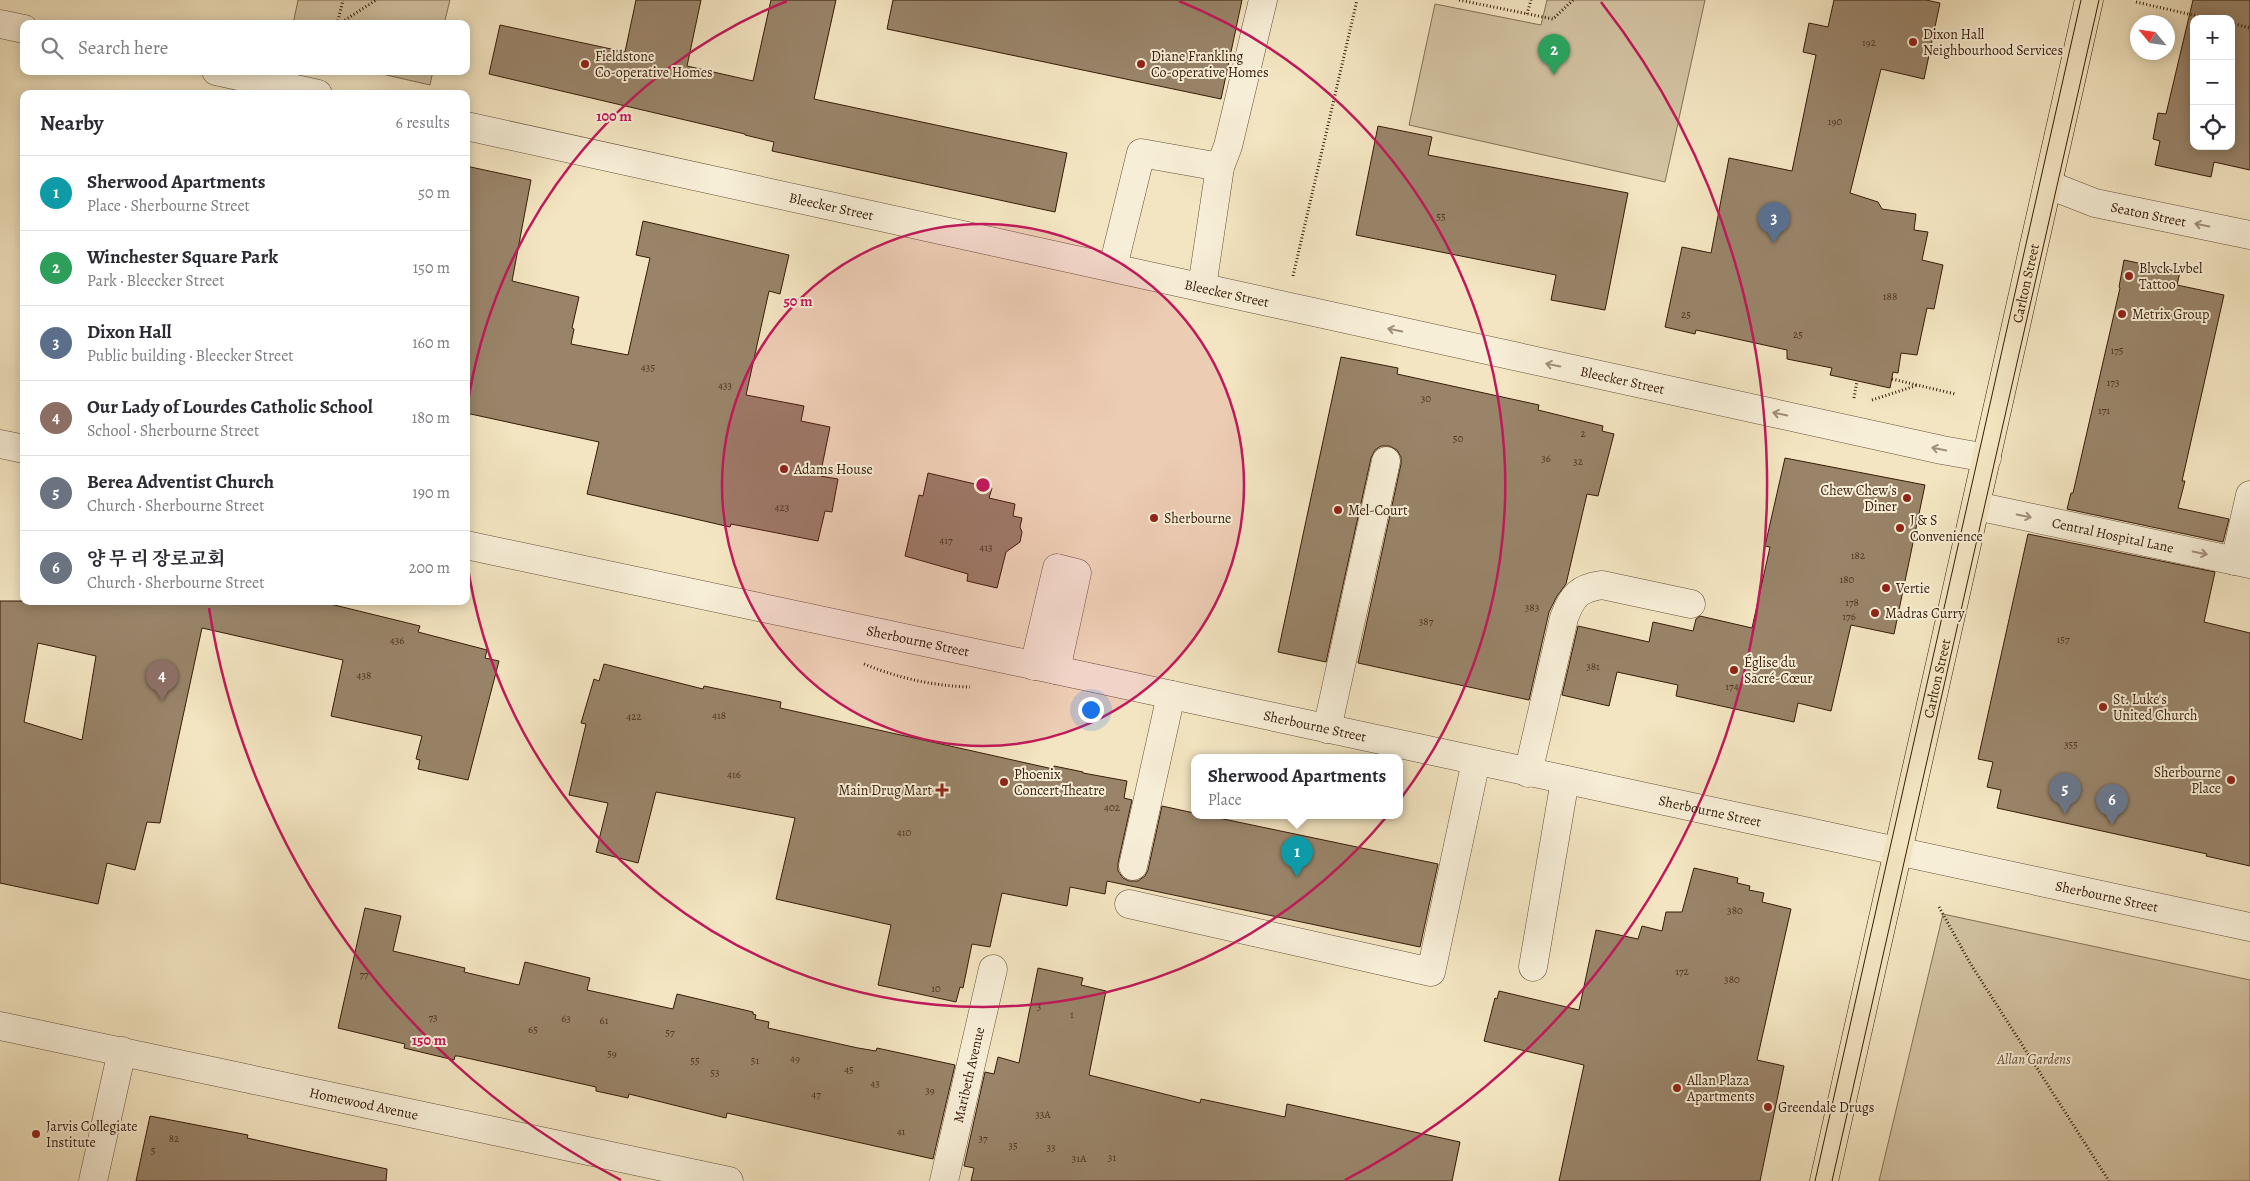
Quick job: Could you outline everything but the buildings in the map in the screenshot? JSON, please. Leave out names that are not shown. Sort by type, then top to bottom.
[{"type":"main road","name":"Carlton Street","points":[[1824,1181],[2089,0]]},
{"type":"street","points":[[1202,287],[1220,167],[1228,146],[1263,0]]},
{"type":"street","points":[[0,24],[20,28]]},
{"type":"street","points":[[234,75],[300,90]]},
{"type":"street","name":"Bleecker Street","points":[[470,127],[1942,450],[1987,458]]},
{"type":"street","points":[[1113,267],[1141,153],[1220,167]]},
{"type":"street","name":"Seaton Street","points":[[2049,185],[2095,203],[2250,235]]},
{"type":"street","points":[[0,444],[20,448]]},
{"type":"street","points":[[1327,729],[1386,461]]},
{"type":"street","points":[[2242,562],[2250,495]]},
{"type":"street","name":"Central Hospital Lane","points":[[1976,506],[2242,562]]},
{"type":"street","name":"Sherbourne Street","points":[[470,546],[2250,927]]},
{"type":"street","points":[[1528,773],[1564,618],[1570,603],[1577,595],[1587,587],[1602,585],[1691,604]]},
{"type":"street","points":[[1132,866],[1171,695]]},
{"type":"street","points":[[1129,904],[1430,972],[1476,761]]},
{"type":"street","points":[[1533,967],[1565,780]]},
{"type":"street","name":"Maribeth Avenue","points":[[944,1181],[993,969]]},
{"type":"street","name":"Homewood Avenue","points":[[0,1026],[729,1181]]},
{"type":"street","points":[[92,1181],[122,1051]]},
{"type":"path","points":[[339,20],[343,0]]},
{"type":"path","points":[[344,20],[376,0]]},
{"type":"path","points":[[1286,306],[1357,0]]},
{"type":"path","points":[[1459,0],[1552,19],[1573,0]]},
{"type":"path","points":[[1527,14],[1530,0]]},
{"type":"path","points":[[2136,2],[2193,15]]},
{"type":"path","points":[[2235,24],[2250,28]]},
{"type":"path","points":[[1892,379],[1955,394]]},
{"type":"path","points":[[1871,400],[1918,385]]},
{"type":"path","points":[[1939,907],[1970,963],[2109,1181]]},
{"type":"green space","points":[[298,0],[450,0],[445,20],[294,20]]},
{"type":"green space","points":[[1547,0],[1705,0],[1665,182],[1409,125],[1435,4],[1541,25]]},
{"type":"green space","points":[[386,75],[432,75],[430,85]]},
{"type":"green space","name":"Allan Gardens","points":[[1943,914],[2250,980],[2250,1181],[1879,1181]]},
{"type":"tram line","points":[[1815,1181],[2081,0]]},
{"type":"tram line","points":[[1832,1181],[2099,0]]},
{"type":"place","name":"Dixon Hall Neighbourhood Services","points":[[1913,42]]},
{"type":"place","name":"Fieldstone Co-operative Homes","points":[[585,64]]},
{"type":"place","name":"Diane Frankling Co-operative Homes","points":[[1141,64]]},
{"type":"place","name":"Winchester Square Park","points":[[1554,75]]},
{"type":"place","name":"Dixon Hall","points":[[1774,243]]},
{"type":"place","name":"Blvck Lvbel Tattoo","points":[[2129,276]]},
{"type":"place","name":"Metrix Group","points":[[2122,314]]},
{"type":"place","name":"Adams House","points":[[784,469]]},
{"type":"place","name":"Chew Chew's Diner","points":[[1907,498]]},
{"type":"place","name":"Mel-Court","points":[[1338,510]]},
{"type":"place","name":"Sherbourne","points":[[1154,518]]},
{"type":"place","name":"J & S Convenience","points":[[1900,528]]},
{"type":"place","name":"Vertie","points":[[1886,588]]},
{"type":"place","name":"Madras Curry","points":[[1875,613]]},
{"type":"place","name":"Église du Sacré-Cœur","points":[[1734,670]]},
{"type":"place","name":"Our Lady of Lourdes Catholic School","points":[[162,701]]},
{"type":"place","name":"St. Luke's United Church","points":[[2103,707]]},
{"type":"place","name":"Sherbourne Place","points":[[2231,780]]},
{"type":"place","name":"Phoenix Concert Theatre","points":[[1004,782]]},
{"type":"place","name":"Main Drug Mart","points":[[942,790]]},
{"type":"place","name":"Berea Adventist Church","points":[[2065,814]]},
{"type":"place","name":"양 무 리 장로교회","points":[[2112,825]]},
{"type":"place","name":"Sherwood Apartments","points":[[1297,877]]},
{"type":"place","name":"Allan Plaza Apartments","points":[[1677,1088]]},
{"type":"place","name":"Greendale Drugs","points":[[1768,1107]]},
{"type":"place","name":"Jarvis Collegiate Institute","points":[[36,1134]]}]
